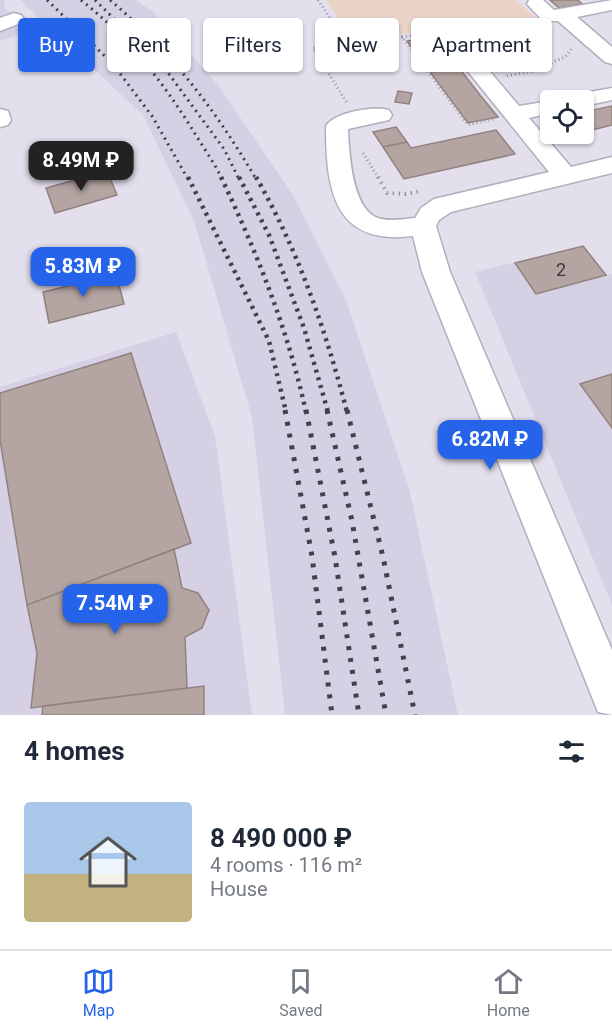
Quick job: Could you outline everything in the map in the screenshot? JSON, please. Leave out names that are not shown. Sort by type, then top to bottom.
[{"type":"street","points":[[548,10],[612,4]]},
{"type":"street","points":[[548,10],[585,34],[612,58]]},
{"type":"street","points":[[479,72],[565,176]]},
{"type":"street","points":[[594,97],[612,94]]},
{"type":"street","points":[[513,114],[540,109]]},
{"type":"street","points":[[369,117],[337,126],[337,150],[346,192],[356,214],[364,222],[376,227],[395,229],[423,226]]},
{"type":"street","points":[[612,165],[443,205],[430,214],[423,226],[436,272],[612,698]]},
{"type":"path","points":[[318,0],[330,18]]},
{"type":"path","points":[[544,18],[548,10]]},
{"type":"path","points":[[552,63],[565,57],[585,34]]},
{"type":"path","points":[[399,38],[402,37],[468,125],[513,114]]},
{"type":"path","points":[[332,72],[369,117]]},
{"type":"path","points":[[486,81],[528,72]]},
{"type":"path","points":[[362,152],[387,193],[406,194],[429,189]]},
{"type":"shaded area","points":[[0,0],[5,0],[4,8],[20,18],[18,34],[0,41]]},
{"type":"shaded area","points":[[20,0],[136,0],[158,18],[107,18],[107,72],[191,72],[191,55],[203,68],[203,72],[206,72],[218,85],[293,195],[346,300],[409,488],[458,715],[285,715],[252,417],[194,221],[143,115],[95,70],[95,18],[39,18]]},
{"type":"shaded area","points":[[326,0],[516,0],[536,18],[411,18],[411,32],[399,34],[399,18],[338,18]]},
{"type":"shaded area","points":[[583,246],[606,275],[612,274],[612,605],[475,272]]},
{"type":"shaded area","points":[[176,332],[215,436],[252,715],[0,715],[0,387]]},
{"type":"building","points":[[550,0],[578,0],[582,4],[559,8]]},
{"type":"building","points":[[430,72],[462,72],[498,117],[468,123]]},
{"type":"building","points":[[398,91],[412,93],[409,104],[395,102]]},
{"type":"building","points":[[612,106],[612,125],[594,130],[594,110]]},
{"type":"building","points":[[396,127],[407,142],[383,147],[373,132]]},
{"type":"building","points":[[496,130],[515,154],[404,179],[383,147],[407,142],[411,148]]},
{"type":"building","points":[[107,171],[117,195],[55,213],[46,188]]},
{"type":"building","points":[[583,246],[606,275],[536,294],[515,263]]},
{"type":"building","points":[[116,274],[124,304],[49,323],[43,292]]},
{"type":"building","points":[[131,353],[191,543],[27,605],[0,440],[0,393]]},
{"type":"building","points":[[612,374],[612,428],[580,384]]},
{"type":"building","points":[[174,549],[182,588],[198,593],[209,610],[202,628],[185,637],[187,688],[31,708],[37,653],[27,605]]},
{"type":"building","points":[[204,686],[204,715],[42,715],[43,706]]},
{"type":"railway","points":[[47,0],[112,63],[152,116],[188,179]]},
{"type":"railway","points":[[81,0],[114,29],[144,61],[182,113],[222,178]]},
{"type":"railway","points":[[95,0],[166,70],[224,149],[239,179]]},
{"type":"railway","points":[[110,0],[153,40],[191,83],[225,129],[256,179]]},
{"type":"railway","points":[[188,177],[269,341],[286,412]]},
{"type":"railway","points":[[239,177],[269,235],[304,328],[328,412]]},
{"type":"railway","points":[[256,177],[298,262],[330,351],[347,412]]},
{"type":"railway","points":[[222,178],[247,234],[281,322],[306,412]]},
{"type":"railway","points":[[285,410],[312,556],[332,715]]},
{"type":"railway","points":[[306,410],[335,557],[359,715]]},
{"type":"railway","points":[[327,410],[352,521],[386,715]]},
{"type":"railway","points":[[347,410],[383,557],[415,715]]}]
